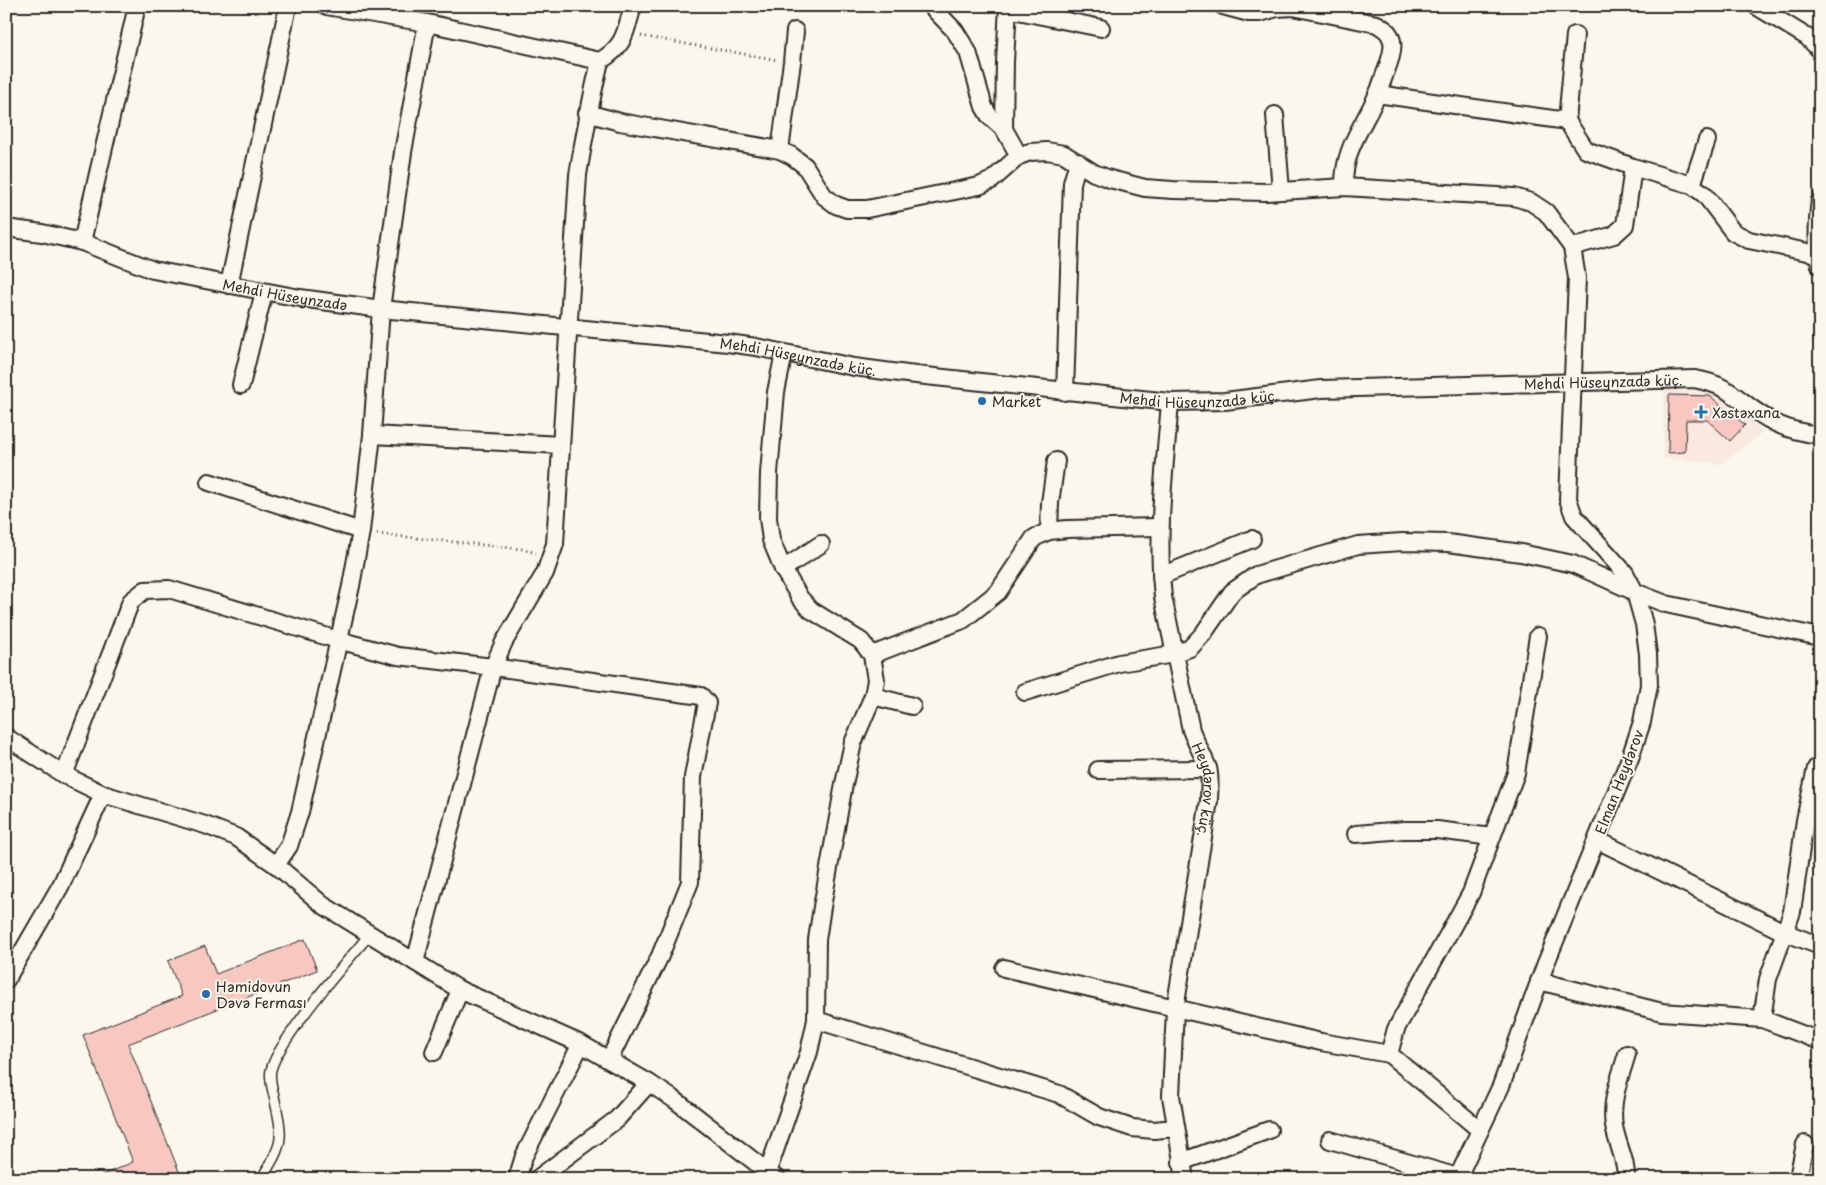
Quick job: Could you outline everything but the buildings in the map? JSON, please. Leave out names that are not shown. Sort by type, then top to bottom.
[{"type":"street","points":[[82,242],[137,6]]},
{"type":"street","points":[[229,285],[288,6]]},
{"type":"street","points":[[326,6],[351,8],[428,23],[600,61]]},
{"type":"street","points":[[415,962],[494,667],[504,642],[538,586],[551,557],[557,528],[578,175],[587,114],[600,61],[616,50],[626,33],[633,6]]},
{"type":"street","points":[[931,6],[955,31],[968,52],[984,107],[990,117],[1004,129],[1019,156]]},
{"type":"street","points":[[1223,6],[1249,13],[1293,7],[1378,24],[1388,31],[1392,42],[1389,61],[1377,94],[1358,128],[1348,156],[1344,175],[1344,187]]},
{"type":"street","points":[[1756,6],[1807,36],[1820,50]]},
{"type":"street","points":[[1004,129],[1008,8],[1101,28]]},
{"type":"street","points":[[276,865],[288,846],[300,812],[361,531],[372,435],[382,308],[402,152],[428,23]]},
{"type":"street","points":[[780,150],[795,31]]},
{"type":"street","points":[[1575,35],[1568,122],[1586,150],[1692,185],[1705,195],[1733,232],[1749,240],[1819,260],[1817,229],[1820,200]]},
{"type":"street","points":[[1377,94],[1568,122]]},
{"type":"street","points":[[587,114],[620,122],[780,150],[805,166],[824,196],[836,206],[847,210],[867,209],[979,186],[992,180],[1019,156],[1030,152],[1047,151],[1064,154],[1094,173],[1145,188],[1201,191],[1281,191],[1344,187],[1514,197],[1531,202],[1546,212],[1572,247],[1614,235],[1625,225],[1633,167]]},
{"type":"street","points":[[1274,115],[1281,191]]},
{"type":"street","points":[[1692,185],[1707,140]]},
{"type":"street","points":[[1065,392],[1072,183],[1078,162]]},
{"type":"street","name":"Mehdi Hüseynzadə","points":[[6,228],[42,233],[82,242],[153,270],[264,292],[382,308],[569,328]]},
{"type":"street","name":"Elman Heydərov","points":[[1458,1178],[1501,1086],[1540,981],[1630,758],[1642,722],[1649,685],[1645,631],[1635,592],[1626,573],[1574,516],[1568,499],[1577,278],[1572,247]]},
{"type":"street","points":[[241,385],[264,292]]},
{"type":"street","name":"Mehdi Hüseynzadə küç.","points":[[569,328],[728,343],[863,368],[1065,392],[1170,402],[1225,400],[1321,389],[1694,379],[1708,382],[1731,392],[1767,419],[1797,432],[1820,435]]},
{"type":"street","points":[[6,737],[64,775],[103,794],[205,825],[236,837],[276,865],[323,905],[460,990],[581,1044],[649,1083],[675,1100],[772,1175],[809,1052],[816,1020],[817,940],[822,907],[851,751],[873,696],[876,680],[872,656],[861,641],[811,610],[800,598],[783,569],[771,540],[768,518],[769,474],[776,392],[784,352]]},
{"type":"street","name":"Heydərov küç.","points":[[1170,402],[1159,527],[1160,576],[1174,654],[1191,730],[1197,748],[1208,769],[1209,801],[1175,1009],[1171,1096],[1185,1179]]},
{"type":"street","points":[[372,435],[561,445]]},
{"type":"street","points":[[1049,530],[1050,503],[1056,461]]},
{"type":"street","points":[[209,482],[361,531]]},
{"type":"street","points":[[872,656],[963,620],[998,592],[1034,538],[1049,530],[1159,527]]},
{"type":"street","points":[[1160,576],[1252,539]]},
{"type":"street","points":[[1025,692],[1119,663],[1174,654],[1190,648],[1203,634],[1232,592],[1256,575],[1358,545],[1402,542],[1448,543],[1521,553],[1573,564],[1666,604],[1820,636]]},
{"type":"street","points":[[783,569],[821,544]]},
{"type":"street","points":[[64,775],[131,601],[145,590],[169,589],[398,656],[494,667],[701,696],[707,703],[693,777],[690,882],[660,956],[610,1060]]},
{"type":"street","points":[[1389,1054],[1396,1029],[1472,892],[1516,773],[1538,636]]},
{"type":"street","points":[[873,696],[912,706]]},
{"type":"street","points":[[1762,1019],[1768,979],[1792,912],[1805,820],[1816,768]]},
{"type":"street","points":[[1098,770],[1208,769]]},
{"type":"street","points":[[6,980],[61,885],[103,794]]},
{"type":"street","points":[[1356,834],[1404,830],[1437,830],[1492,837]]},
{"type":"street","points":[[1597,840],[1784,932],[1820,946]]},
{"type":"street","points":[[1004,968],[1322,1042],[1389,1054],[1480,1130]]},
{"type":"street","points":[[1540,981],[1662,1012],[1762,1019],[1820,1041]]},
{"type":"street","points":[[434,1052],[460,990]]},
{"type":"street","points":[[816,1020],[1059,1094],[1099,1117],[1132,1128],[1154,1130],[1175,1128]]},
{"type":"street","points":[[517,1179],[524,1156],[581,1044]]},
{"type":"street","points":[[1626,1179],[1625,1164],[1615,1127],[1613,1111],[1616,1091],[1627,1054]]},
{"type":"street","points":[[537,1179],[617,1118],[649,1083]]},
{"type":"street","points":[[1181,1162],[1269,1130]]},
{"type":"street","points":[[1330,1140],[1458,1178]]},
{"type":"street","points":[[1802,1179],[1799,1173],[1805,1144]]},
{"type":"lane","points":[[262,1179],[276,1155],[281,1139],[270,1071],[275,1058],[306,1011],[370,934]]},
{"type":"path","points":[[626,33],[792,62]]},
{"type":"path","points":[[361,531],[386,536],[522,549],[551,557]]},
{"type":"shaded area","name":"Xəstəxana","points":[[1664,390],[1714,391],[1763,432],[1721,464],[1663,458]]},
{"type":"place","name":"Market","points":[[982,401]]},
{"type":"place","name":"Xəstəxana","points":[[1701,412]]},
{"type":"place","name":"Həmidovun Dəvə Ferması","points":[[206,994]]}]
